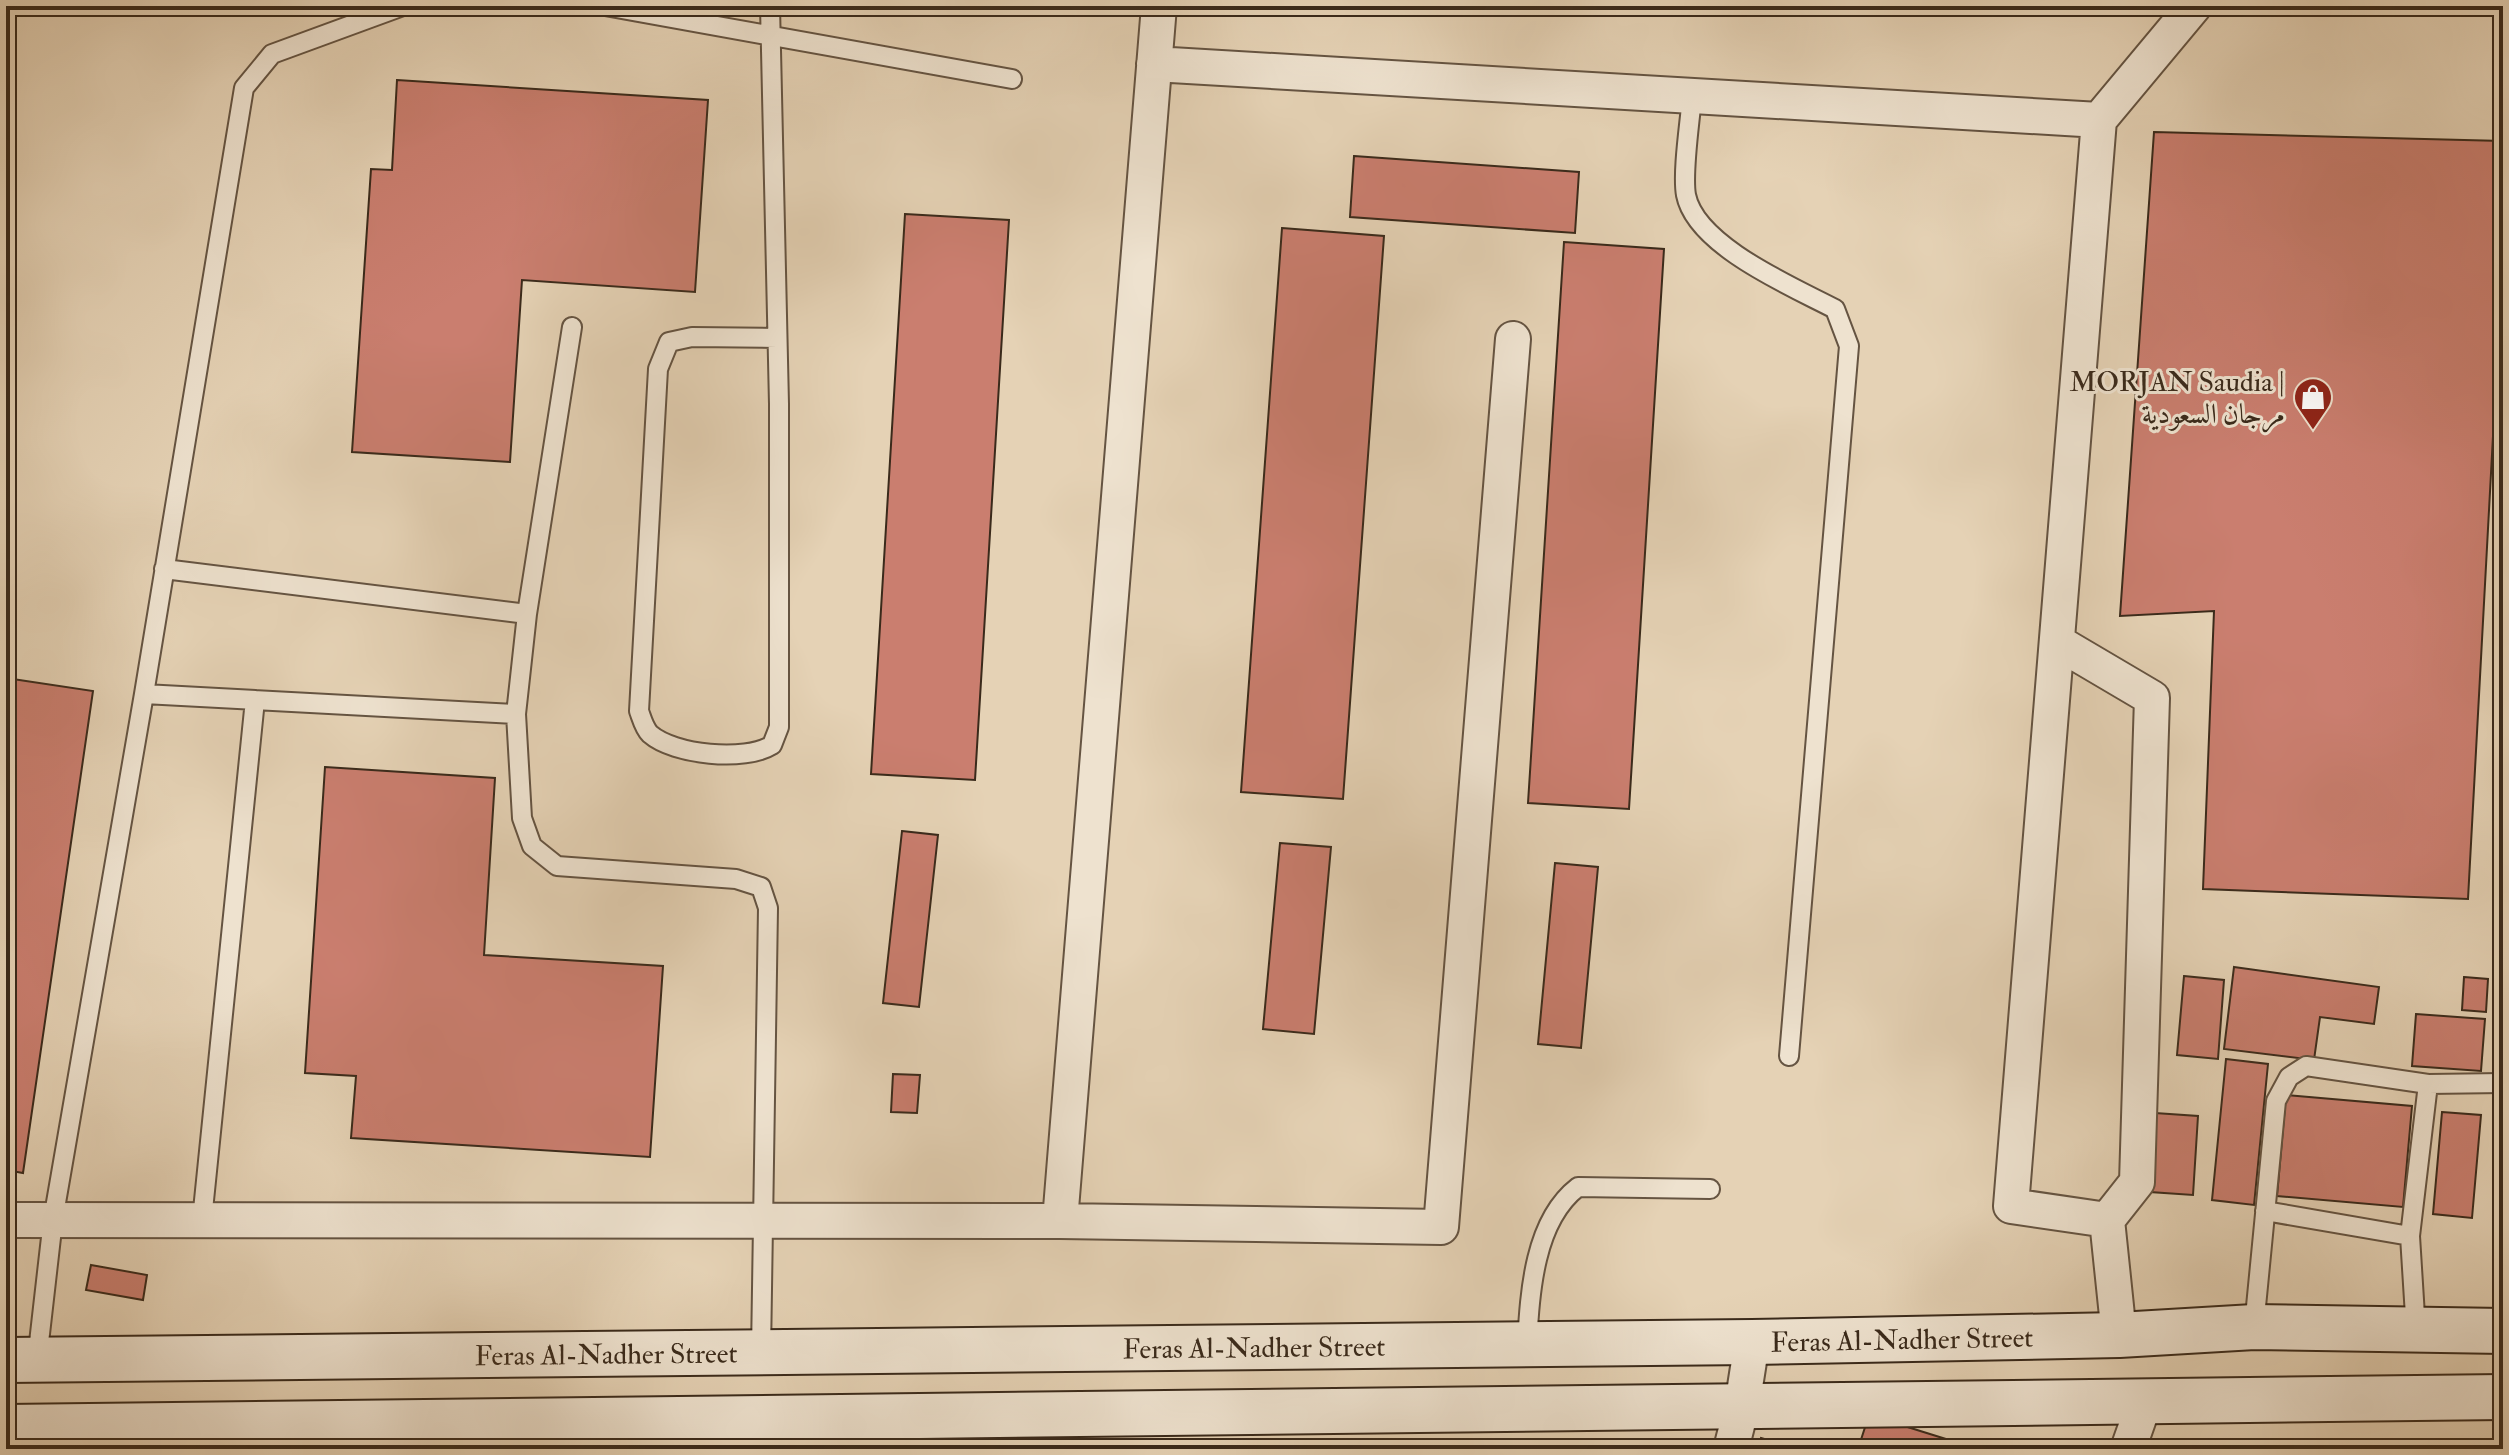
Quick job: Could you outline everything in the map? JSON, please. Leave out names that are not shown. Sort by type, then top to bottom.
[{"type":"street","points":[[1060,1221],[1159,6]]},
{"type":"street","points":[[2107,1220],[2011,1206],[2099,120],[2194,6]]},
{"type":"street","points":[[1154,64],[2099,120]]},
{"type":"street","points":[[6,1220],[1060,1221],[1441,1227],[1513,339]]},
{"type":"street","points":[[2057,642],[2152,698],[2137,1182],[2107,1220],[2119,1335]]},
{"type":"street","name":"Feras Al-Nadher Street","points":[[21,1360],[1752,1342],[2119,1335],[2254,1327],[2503,1331]]},
{"type":"street","points":[[1731,1449],[1742,1406],[1752,1342]]},
{"type":"street","points":[[6,1427],[276,1436],[421,1429],[767,1434],[1742,1406],[2503,1397]]},
{"type":"street","points":[[2128,1449],[2145,1401]]},
{"type":"lane","points":[[21,1360],[53,1220],[244,88],[272,54],[403,6]]},
{"type":"lane","points":[[605,6],[1012,79]]},
{"type":"lane","points":[[770,6],[777,338],[779,727],[772,745],[759,753],[745,756],[669,747],[647,732],[639,711],[658,369],[669,342],[692,337],[777,338]]},
{"type":"lane","points":[[1692,96],[1686,195],[1700,226],[1757,268],[1835,309],[1849,346],[1789,1056]]},
{"type":"lane","points":[[572,327],[527,614],[516,714],[522,818],[532,846],[557,866],[736,879],[761,887],[768,908],[761,1352]]},
{"type":"lane","points":[[164,569],[527,614]]},
{"type":"lane","points":[[144,694],[516,714]]},
{"type":"lane","points":[[202,1220],[255,700]]},
{"type":"lane","points":[[2254,1327],[2276,1101],[2289,1077],[2306,1066],[2428,1084],[2503,1083]]},
{"type":"lane","points":[[2416,1332],[2410,1236],[2428,1084]]},
{"type":"lane","points":[[1527,1344],[1530,1293],[1553,1213],[1564,1198],[1578,1187],[1710,1189]]},
{"type":"lane","points":[[2265,1211],[2410,1236]]},
{"type":"building","points":[[397,80],[708,100],[695,292],[522,280],[510,462],[352,452],[371,169],[392,170]]},
{"type":"building","name":"MORJAN Saudia | مرجان السعودية","points":[[2154,132],[2503,141],[2503,251],[2468,899],[2203,889],[2214,611],[2120,616]]},
{"type":"building","points":[[1354,156],[1579,172],[1575,233],[1350,217]]},
{"type":"building","points":[[905,214],[1009,220],[975,780],[871,774]]},
{"type":"building","points":[[1282,228],[1384,236],[1343,799],[1241,792]]},
{"type":"building","points":[[1564,242],[1664,249],[1629,809],[1528,803]]},
{"type":"building","points":[[6,678],[93,691],[23,1173],[6,1170]]},
{"type":"building","points":[[325,767],[495,778],[484,955],[663,966],[650,1157],[351,1138],[356,1076],[305,1073]]},
{"type":"building","points":[[902,831],[938,835],[919,1007],[883,1003]]},
{"type":"building","points":[[1280,843],[1331,847],[1314,1034],[1263,1029]]},
{"type":"building","points":[[1555,863],[1598,867],[1581,1048],[1538,1044]]},
{"type":"building","points":[[2234,967],[2379,987],[2374,1024],[2320,1017],[2314,1060],[2224,1049]]},
{"type":"building","points":[[2184,976],[2224,980],[2218,1059],[2177,1055]]},
{"type":"building","points":[[2464,977],[2488,979],[2486,1012],[2462,1010]]},
{"type":"building","points":[[2416,1014],[2485,1019],[2481,1071],[2412,1066]]},
{"type":"building","points":[[2226,1059],[2268,1064],[2254,1205],[2212,1200]]},
{"type":"building","points":[[893,1074],[920,1075],[917,1113],[891,1112]]},
{"type":"building","points":[[2286,1095],[2412,1106],[2403,1207],[2277,1196]]},
{"type":"building","points":[[2442,1112],[2481,1115],[2472,1218],[2433,1214]]},
{"type":"building","points":[[2155,1113],[2198,1116],[2193,1195],[2150,1192]]},
{"type":"building","points":[[91,1265],[147,1275],[143,1300],[86,1290]]},
{"type":"building","points":[[1869,1415],[1978,1449],[1858,1449]]},
{"type":"building","points":[[1761,1438],[1799,1449],[1758,1449]]},
{"type":"place","name":"MORJAN Saudia | مرجان السعودية","points":[[2313,431]]}]
